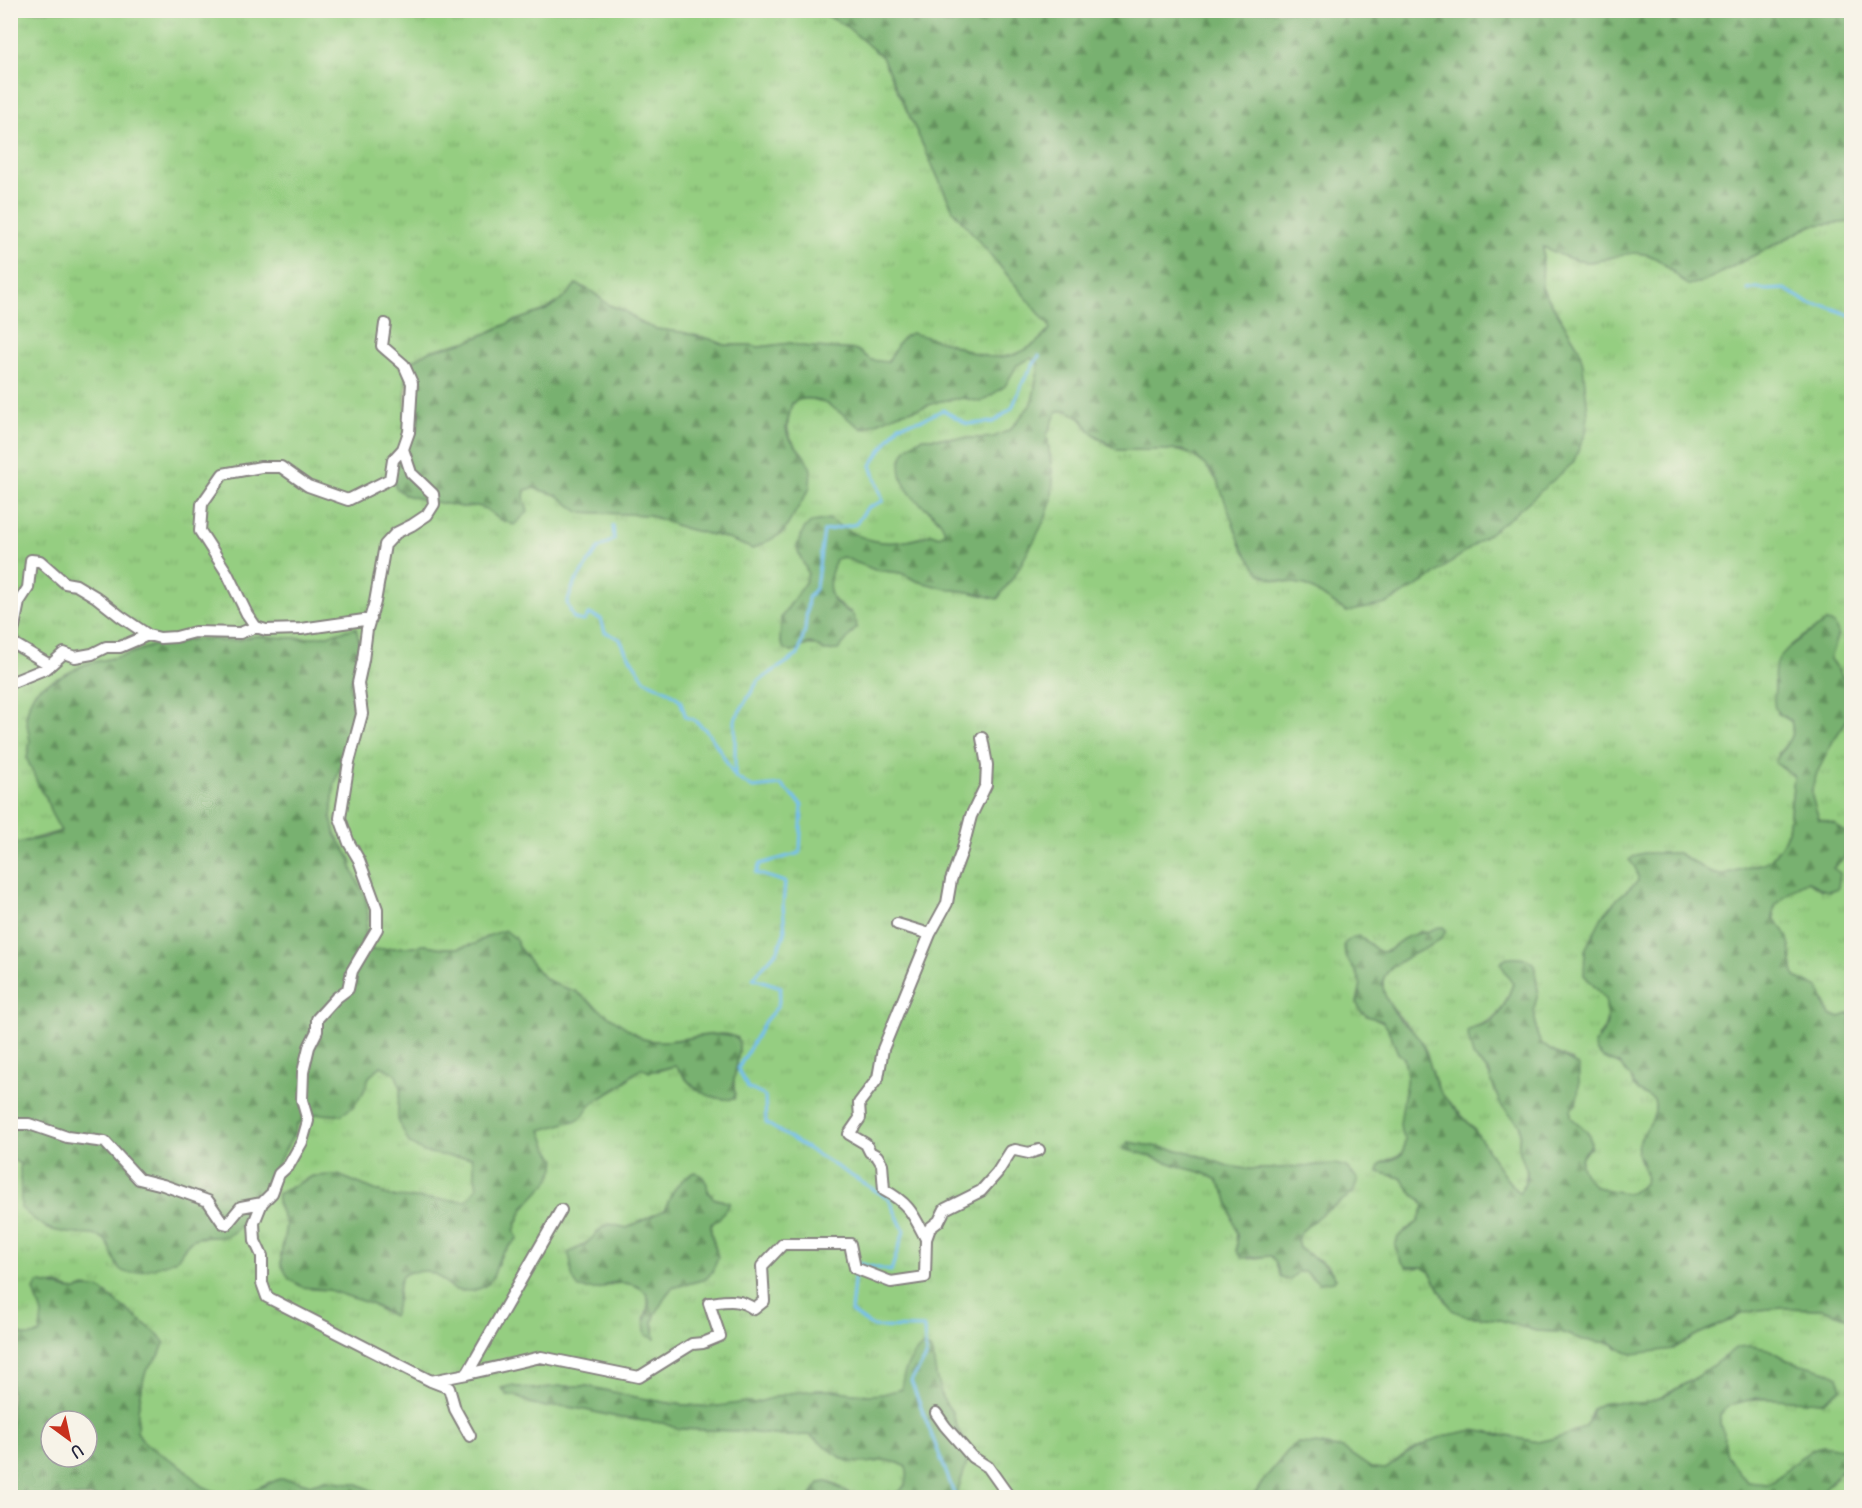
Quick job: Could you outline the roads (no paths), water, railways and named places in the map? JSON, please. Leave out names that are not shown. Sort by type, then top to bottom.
[{"type":"street","points":[[256,627],[227,573],[200,531],[202,504],[223,474],[261,467],[281,467],[308,486],[348,500],[390,479],[393,460],[403,449],[409,432],[412,384],[404,364],[382,346],[385,324]]},
{"type":"street","points":[[403,449],[411,473],[433,494],[434,504],[427,515],[396,533],[385,545],[358,683],[362,714],[349,762],[340,818],[377,909],[377,929],[352,971],[348,989],[336,998],[317,1019],[318,1030],[309,1047],[303,1072],[302,1100],[308,1121],[302,1142],[289,1165],[279,1174],[272,1193],[262,1203],[254,1223],[255,1241],[262,1256],[262,1283],[267,1296],[431,1381],[449,1388],[455,1409],[470,1436]]},
{"type":"street","points":[[50,665],[11,642],[19,602],[28,588],[31,560],[40,561],[65,583],[76,585],[148,635],[160,638],[176,638],[195,632],[240,633],[256,627],[266,630],[301,629],[371,619]]},
{"type":"street","points":[[10,683],[47,668],[64,653],[75,657],[92,654],[106,647],[120,647],[148,635]]},
{"type":"street","points":[[926,1239],[910,1210],[901,1199],[884,1190],[882,1164],[877,1156],[870,1152],[866,1144],[849,1134],[860,1118],[859,1103],[878,1078],[883,1049],[930,934],[947,903],[951,880],[962,851],[971,816],[986,785],[987,765],[982,738]]},
{"type":"street","points":[[897,924],[930,934]]},
{"type":"street","points":[[10,1124],[29,1124],[67,1137],[105,1142],[139,1179],[208,1201],[223,1223],[227,1224],[241,1207],[262,1203]]},
{"type":"street","points":[[431,1381],[541,1357],[639,1377],[692,1344],[703,1343],[720,1336],[709,1303],[746,1302],[754,1308],[765,1301],[762,1266],[783,1244],[850,1244],[855,1268],[891,1282],[925,1277],[926,1239],[930,1228],[939,1221],[945,1209],[981,1191],[997,1173],[1011,1151],[1029,1153],[1040,1150]]},
{"type":"street","points":[[467,1374],[561,1210]]},
{"type":"street","points":[[936,1413],[972,1457],[988,1467],[1010,1497]]},
{"type":"waterway","points":[[1748,290],[1785,289],[1810,304],[1826,306],[1852,316]]},
{"type":"waterway","points":[[857,1263],[891,1271],[904,1231],[889,1199],[766,1123],[765,1096],[748,1088],[738,1069],[765,1021],[778,1006],[781,987],[753,978],[778,950],[785,931],[783,905],[785,882],[756,873],[760,864],[800,853],[802,805],[781,785],[753,788],[735,777],[735,719],[758,681],[798,655],[805,630],[808,598],[816,587],[824,531],[856,524],[867,508],[883,501],[871,465],[899,425],[924,419],[943,410],[967,424],[994,422],[1012,408],[1024,380],[1039,356]]},
{"type":"waterway","points":[[613,526],[614,539],[598,549],[574,584],[567,603],[574,619],[584,621],[589,614],[601,619],[605,632],[620,639],[645,680],[668,691],[680,700],[686,717],[694,720],[708,733],[734,775]]},
{"type":"waterway","points":[[855,1271],[851,1312],[873,1327],[924,1328],[926,1358],[911,1381],[956,1498]]}]
